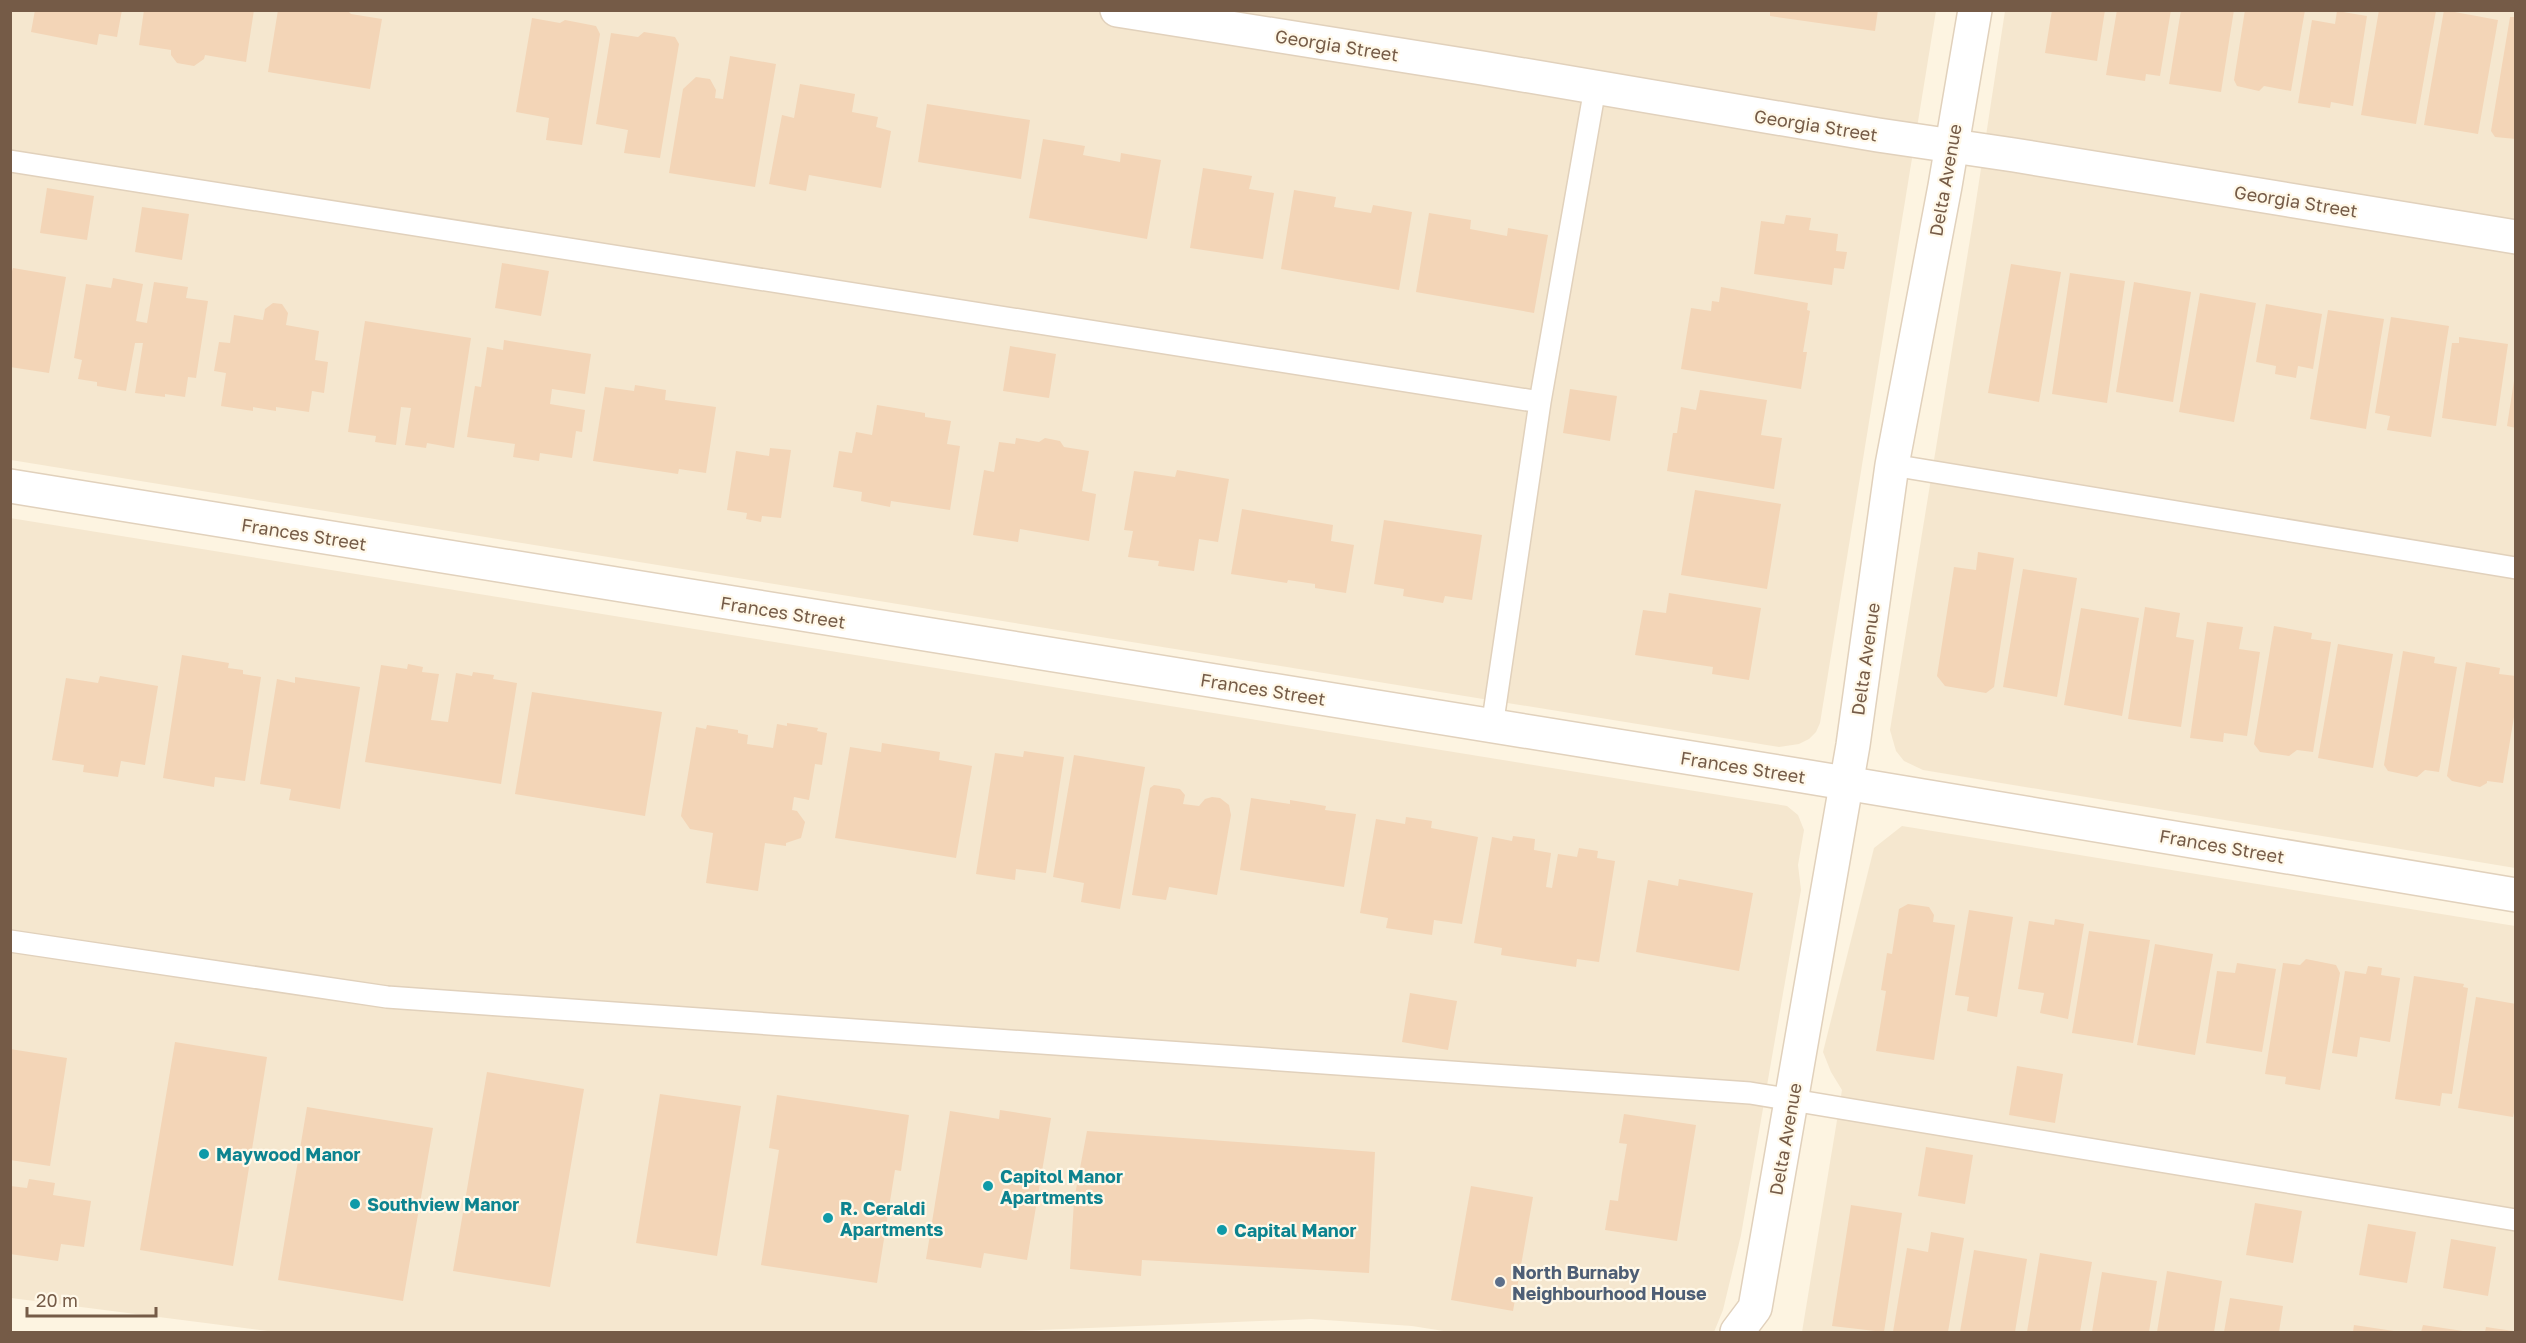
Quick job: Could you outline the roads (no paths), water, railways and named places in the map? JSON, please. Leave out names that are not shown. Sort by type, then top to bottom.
[{"type":"street","name":"Georgia Street","points":[[1117,10],[2516,237]]},
{"type":"street","name":"Delta Avenue","points":[[1751,1324],[1846,784],[1892,465],[1975,10]]},
{"type":"street","name":"Frances Street","points":[[10,486],[2516,895]]},
{"type":"lane","points":[[1492,727],[1540,402],[1595,88]]},
{"type":"lane","points":[[10,161],[1540,402]]},
{"type":"lane","points":[[1892,465],[2516,568]]},
{"type":"lane","points":[[10,941],[387,997],[1750,1093],[2516,1221]]},
{"type":"place","name":"Maywood Manor","points":[[204,1154]]},
{"type":"place","name":"Capitol Manor Apartments","points":[[988,1186]]},
{"type":"place","name":"Southview Manor","points":[[355,1204]]},
{"type":"place","name":"R. Ceraldi Apartments","points":[[828,1218]]},
{"type":"place","name":"Capital Manor","points":[[1222,1230]]},
{"type":"place","name":"North Burnaby Neighbourhood House","points":[[1500,1282]]}]
